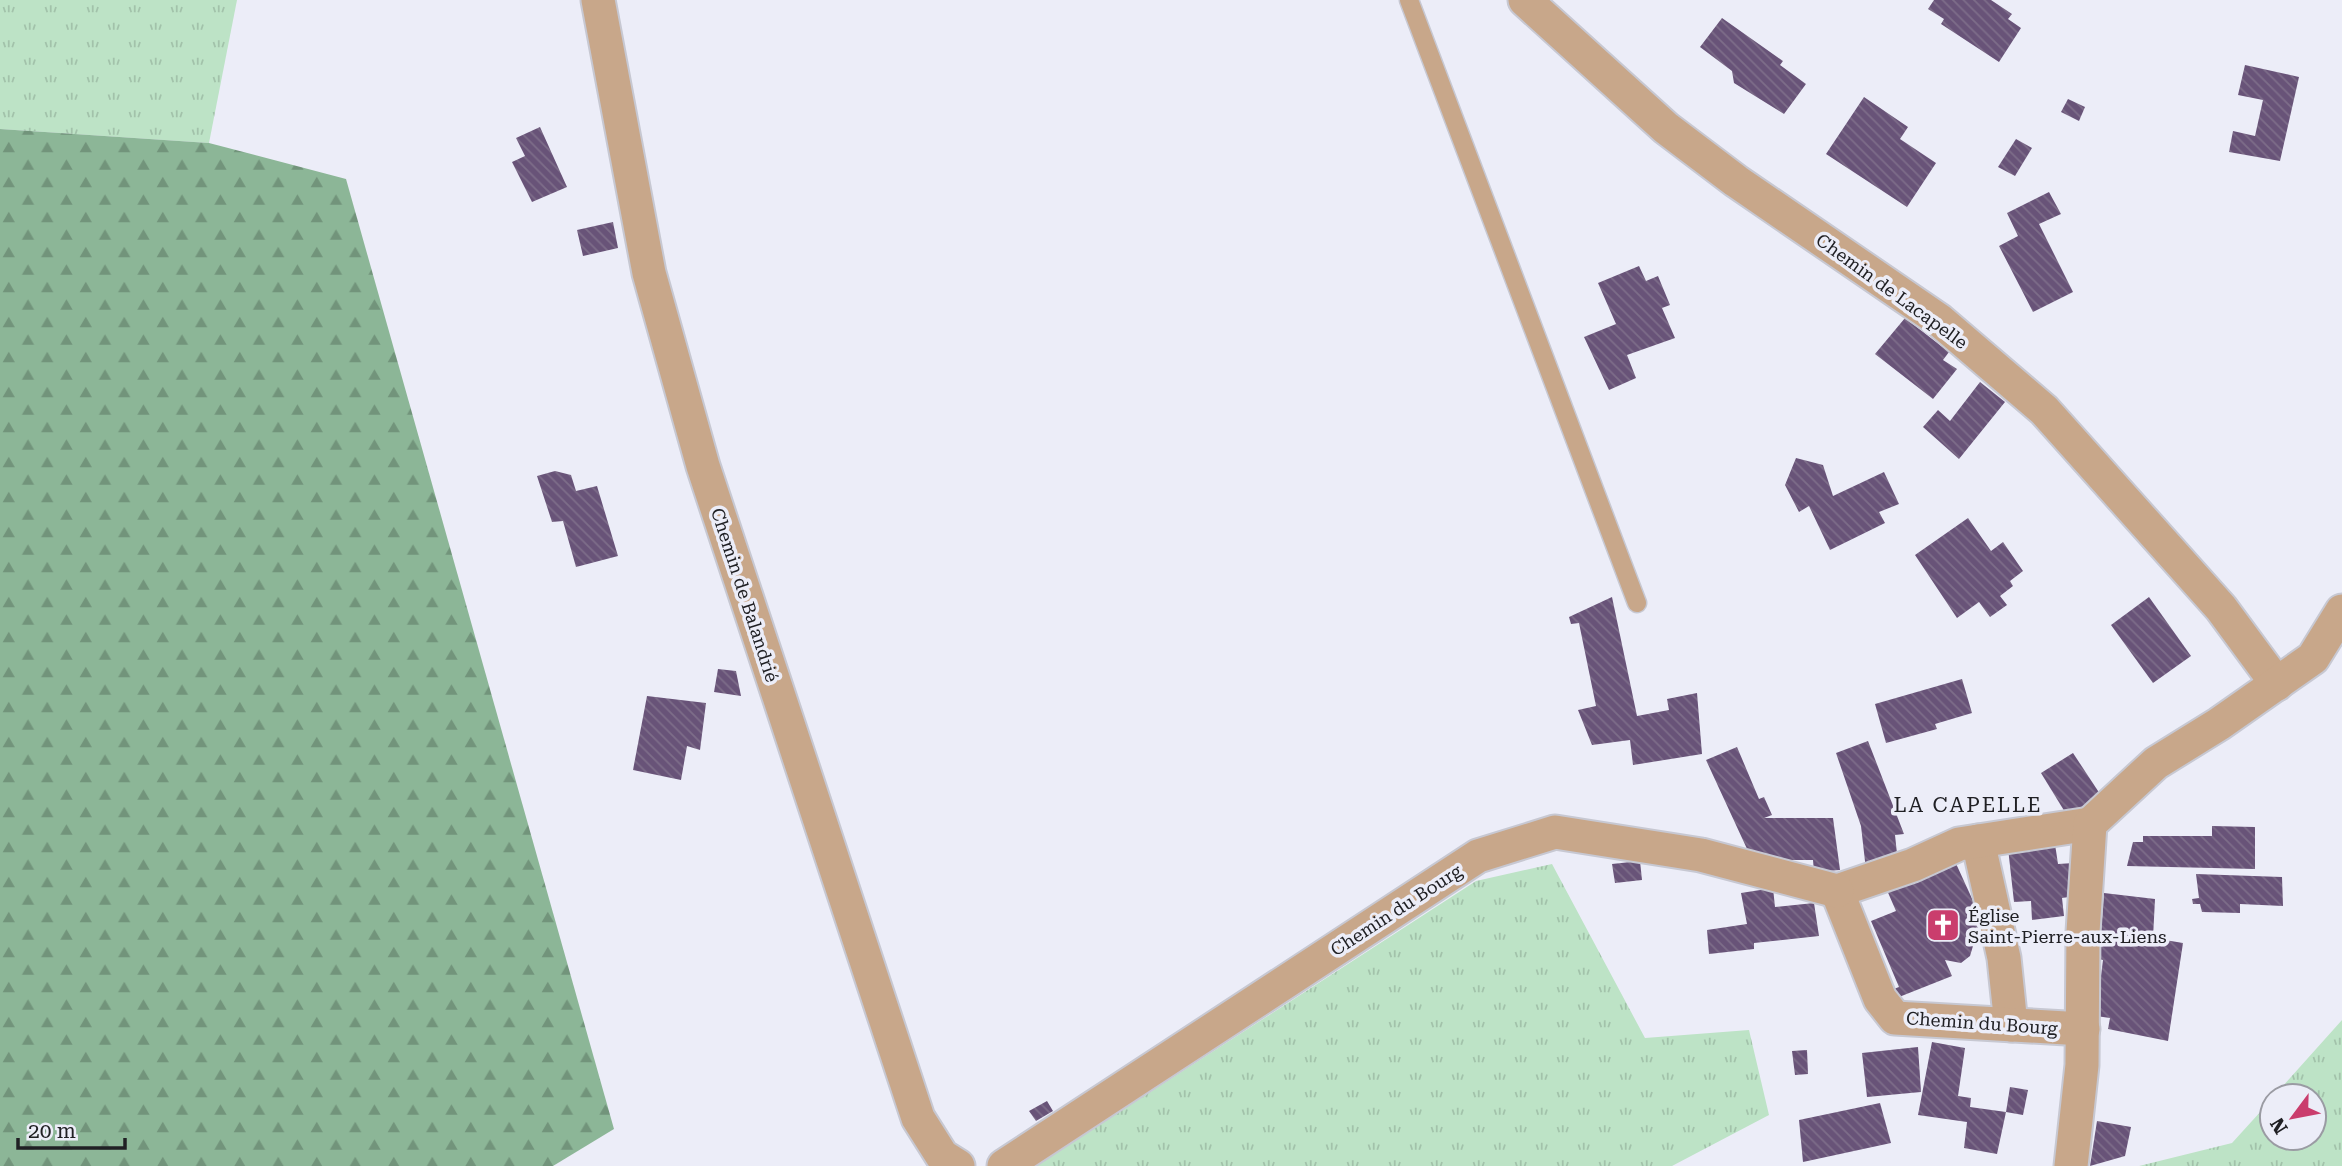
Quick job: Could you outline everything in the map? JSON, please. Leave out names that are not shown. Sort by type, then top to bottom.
[{"type":"street","name":"Chemin de Balandrié","points":[[598,0],[649,273],[703,466],[918,1118],[942,1156],[958,1166]]},
{"type":"street","name":"Chemin de Lacapelle","points":[[1525,0],[1666,128],[1736,181],[1939,320],[2044,410],[2221,608],[2277,684]]},
{"type":"street","points":[[1849,880],[1913,865],[1959,844],[2090,824],[2156,763],[2314,658],[2342,611]]},
{"type":"street","points":[[2071,1166],[2083,1029],[2083,932],[2090,824]]},
{"type":"street","name":"Chemin du Bourg","points":[[1004,1166],[1478,856],[1555,832],[1849,880],[1880,999],[1895,1017],[2083,1029]]},
{"type":"street","points":[[1979,841],[2004,958],[2011,1025]]},
{"type":"lane","points":[[1409,0],[1637,603]]},
{"type":"green space","points":[[0,0],[237,0],[209,143],[0,129]]},
{"type":"green space","points":[[0,129],[209,143],[346,179],[614,1129],[553,1166],[0,1166]]},
{"type":"green space","points":[[1552,864],[1645,1038],[1749,1030],[1769,1115],[1672,1166],[1036,1166],[1476,881]]},
{"type":"green space","points":[[2342,1020],[2342,1166],[2139,1166],[2232,1143],[2258,1114],[2258,1152],[2328,1152],[2328,1082],[2287,1082]]},
{"type":"building","points":[[1934,0],[1991,0],[2012,14],[2008,19],[2021,28],[1999,62],[1941,24],[1944,19],[1928,9]]},
{"type":"building","points":[[1722,18],[1783,61],[1780,65],[1806,84],[1784,114],[1734,83],[1732,71],[1700,47]]},
{"type":"building","points":[[2245,65],[2299,77],[2280,161],[2229,152],[2233,131],[2255,136],[2263,100],[2238,95]]},
{"type":"building","points":[[1864,97],[1908,127],[1900,139],[1936,163],[1907,207],[1826,154]]},
{"type":"building","points":[[2068,99],[2085,107],[2079,121],[2061,112]]},
{"type":"building","points":[[540,127],[567,187],[532,202],[512,162],[525,156],[516,138]]},
{"type":"building","points":[[2016,139],[2032,148],[2015,176],[1998,167]]},
{"type":"building","points":[[2049,192],[2061,214],[2039,224],[2073,292],[2033,312],[1999,246],[2018,236],[2007,213]]},
{"type":"building","points":[[613,222],[618,248],[583,256],[577,230]]},
{"type":"building","points":[[1639,266],[1646,281],[1658,276],[1670,305],[1662,308],[1675,338],[1627,355],[1636,378],[1609,390],[1584,337],[1616,324],[1598,283]]},
{"type":"building","points":[[1905,318],[1949,352],[1943,360],[1957,369],[1933,399],[1875,354]]},
{"type":"building","points":[[1980,382],[2005,402],[1959,459],[1923,427],[1938,410],[1950,421]]},
{"type":"building","points":[[1796,458],[1823,465],[1833,496],[1884,472],[1899,504],[1879,512],[1885,523],[1830,550],[1809,506],[1799,512],[1785,485]]},
{"type":"building","points":[[555,471],[571,475],[576,491],[597,486],[618,556],[576,567],[563,521],[552,522],[537,476]]},
{"type":"building","points":[[1968,518],[1991,551],[2003,542],[2023,571],[2010,581],[2013,586],[2000,596],[2007,605],[1990,617],[1979,602],[1957,618],[1915,555]]},
{"type":"building","points":[[1612,597],[1637,716],[1669,710],[1667,699],[1697,693],[1702,754],[1633,765],[1630,740],[1592,745],[1578,710],[1596,706],[1579,623],[1571,624],[1569,617]]},
{"type":"building","points":[[2149,597],[2191,656],[2153,683],[2111,625]]},
{"type":"building","points":[[718,669],[736,671],[741,696],[714,692]]},
{"type":"building","points":[[1962,679],[1972,713],[1935,724],[1937,729],[1886,743],[1875,704]]},
{"type":"building","points":[[647,696],[706,703],[700,750],[687,746],[681,780],[633,770]]},
{"type":"building","points":[[1868,741],[1904,834],[1895,835],[1898,863],[1866,870],[1861,826],[1836,753]]},
{"type":"building","points":[[1737,747],[1759,799],[1764,797],[1772,815],[1764,818],[1833,818],[1840,870],[1814,872],[1813,860],[1766,860],[1748,851],[1706,760]]},
{"type":"building","points":[[2073,753],[2102,797],[2068,817],[2041,773]]},
{"type":"building","points":[[2212,826],[2255,827],[2255,869],[2127,866],[2133,842],[2143,842],[2143,836],[2212,836]]},
{"type":"building","points":[[2055,844],[2058,864],[2074,863],[2076,896],[2062,898],[2064,916],[2032,920],[2031,901],[2014,902],[2008,848]]},
{"type":"building","name":"Église Saint-Pierre-aux-Liens","points":[[1953,857],[1990,938],[1973,946],[1970,956],[1961,963],[1945,960],[1952,976],[1894,999],[1891,990],[1899,987],[1871,921],[1896,911],[1886,888]]},
{"type":"building","points":[[1640,861],[1642,880],[1615,883],[1612,864]]},
{"type":"building","points":[[2196,874],[2282,877],[2283,906],[2240,904],[2240,913],[2202,912],[2200,904],[2193,904],[2192,899],[2199,898]]},
{"type":"building","points":[[1773,888],[1775,907],[1814,903],[1819,936],[1754,943],[1754,949],[1709,954],[1707,930],[1747,924],[1741,893]]},
{"type":"building","points":[[2104,893],[2155,899],[2153,938],[2183,943],[2168,1041],[2108,1029],[2110,1018],[2096,1016],[2103,960],[2099,959]]},
{"type":"building","points":[[1932,1042],[1965,1048],[1958,1096],[1971,1098],[1970,1107],[2006,1112],[1997,1154],[1964,1148],[1967,1122],[1918,1115]]},
{"type":"building","points":[[1918,1047],[1921,1092],[1867,1097],[1862,1053]]},
{"type":"building","points":[[1807,1050],[1808,1074],[1795,1075],[1792,1051]]},
{"type":"building","points":[[2010,1087],[2028,1090],[2023,1115],[2006,1112]]},
{"type":"building","points":[[1047,1101],[1053,1111],[1036,1121],[1029,1111]]},
{"type":"building","points":[[1880,1103],[1891,1143],[1803,1162],[1799,1120]]},
{"type":"building","points":[[2097,1121],[2131,1127],[2125,1156],[2090,1166]]},
{"type":"place","name":"Église Saint-Pierre-aux-Liens","points":[[1943,925]]},
{"type":"district","name":"LA CAPELLE","points":[[1968,805]]}]
